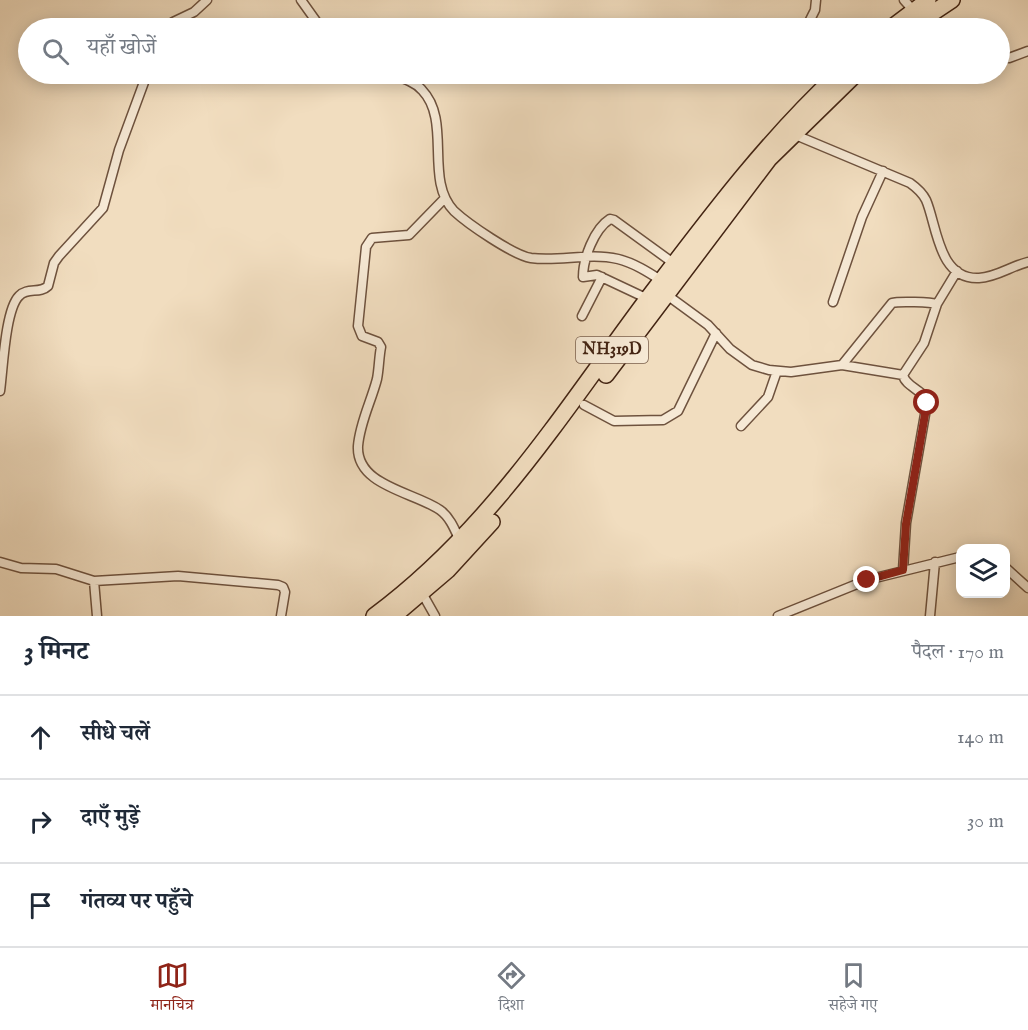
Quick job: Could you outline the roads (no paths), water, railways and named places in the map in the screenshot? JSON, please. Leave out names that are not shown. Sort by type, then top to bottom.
[{"type":"highway","points":[[898,18],[908,5],[927,0]]},
{"type":"highway","points":[[925,18],[952,0]]},
{"type":"highway","name":"NH319D","points":[[374,616],[410,589],[461,542],[495,504],[582,391],[648,298],[665,288],[676,265],[753,160],[800,109],[827,84]]},
{"type":"highway","name":"NH319D","points":[[394,616],[422,593],[490,525],[584,405],[665,288],[793,134],[846,84]]},
{"type":"street","points":[[181,18],[194,12],[207,0]]},
{"type":"street","points":[[301,0],[314,18]]},
{"type":"street","points":[[811,18],[816,0]]},
{"type":"street","points":[[1010,58],[1028,51]]},
{"type":"street","points":[[0,391],[6,342],[16,300],[26,291],[41,291],[48,286],[59,256],[103,208],[122,141],[143,84]]},
{"type":"street","points":[[414,84],[422,90],[430,103],[445,198],[455,211],[512,252],[530,258],[587,256],[616,258],[633,264],[665,288],[716,333],[730,350],[752,365],[791,372],[842,365],[903,375]]},
{"type":"street","points":[[793,134],[883,171],[920,190],[928,207],[938,243],[957,271],[978,278],[995,275],[1028,262]]},
{"type":"street","points":[[833,302],[862,217],[883,171]]},
{"type":"street","points":[[445,198],[409,235],[372,238],[366,247],[358,326],[362,336],[378,342],[381,347],[376,381],[363,417],[358,448],[360,460],[366,472],[442,511],[461,542]]},
{"type":"street","points":[[648,298],[594,274],[588,278],[583,277],[587,256],[597,234],[610,219],[676,265]]},
{"type":"street","points":[[903,375],[924,343],[937,304],[957,271]]},
{"type":"street","points":[[582,316],[602,277]]},
{"type":"street","points":[[842,365],[892,303],[901,301],[913,304],[925,300],[937,304]]},
{"type":"street","points":[[584,405],[614,421],[670,417],[678,411],[716,333]]},
{"type":"street","points":[[741,426],[768,397],[777,371]]},
{"type":"street","points":[[903,375],[906,382],[925,396],[927,403],[906,524],[903,570]]},
{"type":"street","points":[[778,616],[856,584],[956,558]]},
{"type":"street","points":[[0,562],[21,568],[56,569],[94,581],[178,576],[278,585],[283,587],[285,592],[281,616]]},
{"type":"street","points":[[930,616],[935,562]]},
{"type":"street","points":[[1010,572],[1028,588]]},
{"type":"street","points":[[94,581],[94,605],[98,616]]},
{"type":"street","points":[[422,593],[435,616]]}]
